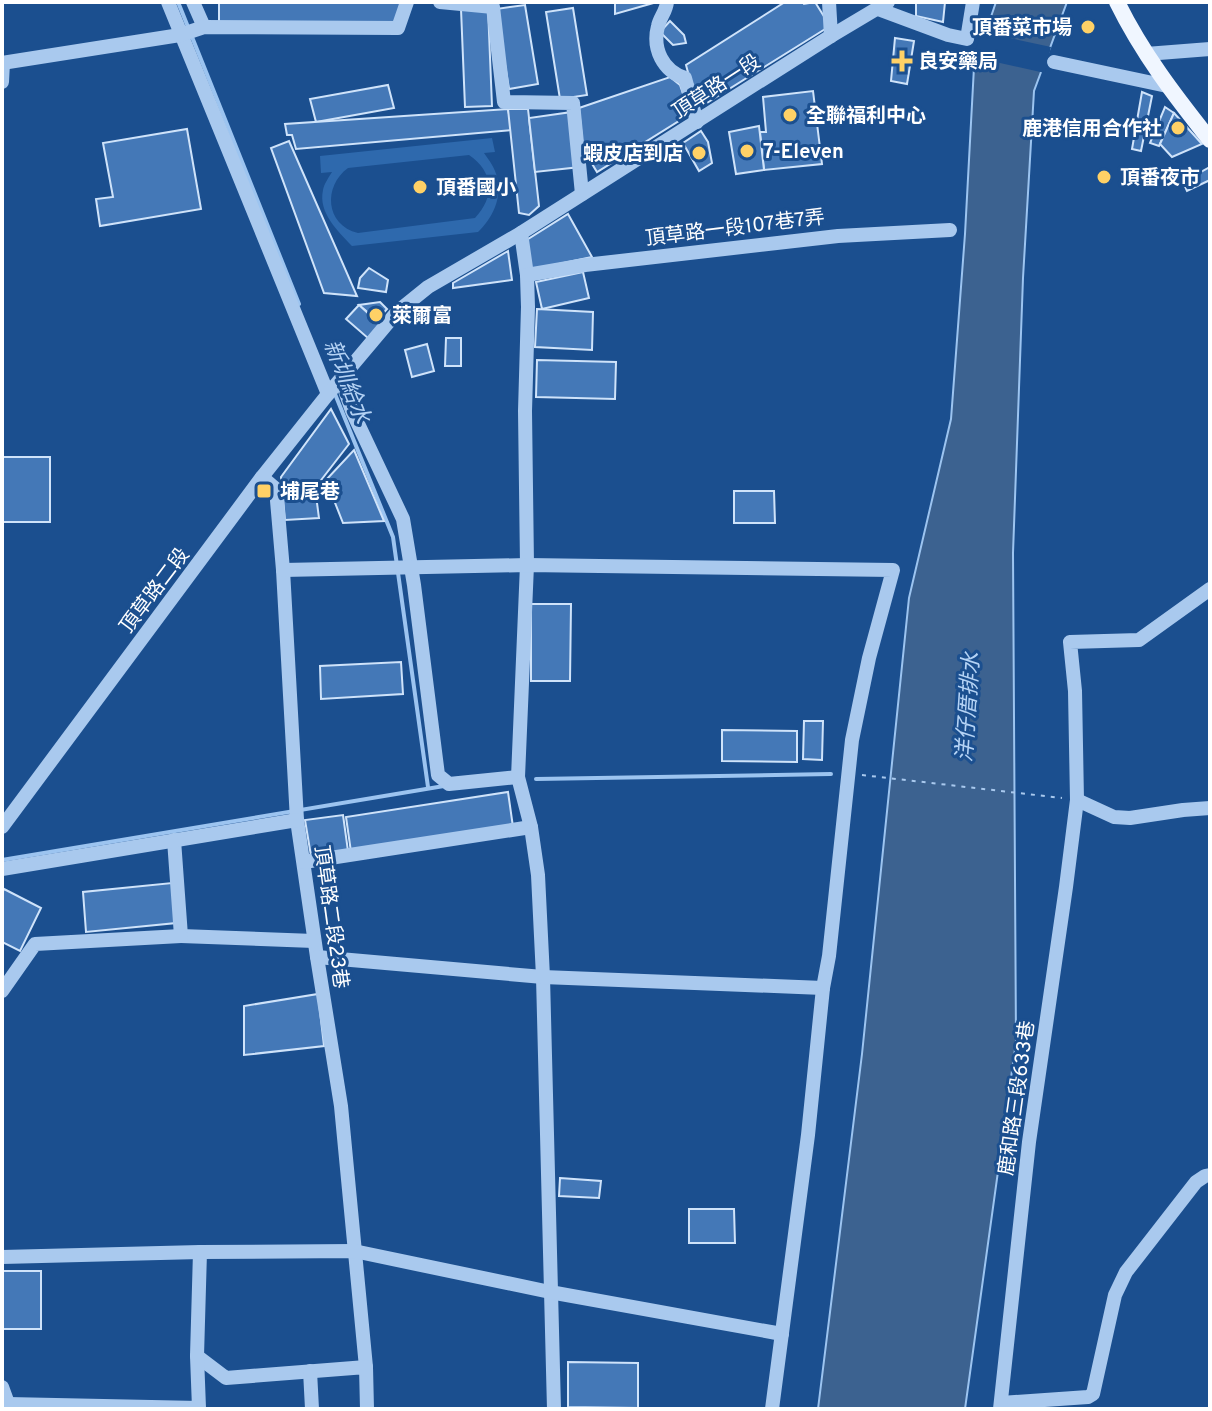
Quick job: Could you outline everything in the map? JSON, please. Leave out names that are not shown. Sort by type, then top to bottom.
[{"type":"main road","points":[[1117,2],[1167,86],[1210,140]]},
{"type":"street","points":[[168,2],[328,394]]},
{"type":"street","points":[[193,2],[204,27]]},
{"type":"street","points":[[2,82],[2,63],[180,35],[204,27],[398,28],[407,2]]},
{"type":"street","points":[[440,2],[493,7],[504,102],[573,103],[582,194]]},
{"type":"street","points":[[667,2],[656,34],[659,52],[665,67],[685,78],[697,122]]},
{"type":"street","points":[[829,2],[831,36]]},
{"type":"street","points":[[883,6],[948,35],[967,39],[973,2]]},
{"type":"street","name":"頂草路一段","points":[[341,379],[397,312],[428,287],[521,233],[883,6]]},
{"type":"street","points":[[1146,54],[1210,49]]},
{"type":"street","points":[[1054,62],[1167,86]]},
{"type":"street","name":"頂草路一段107巷7弄","points":[[527,275],[585,265],[838,236],[950,230]]},
{"type":"street","points":[[521,233],[528,307],[525,411],[527,565],[518,777],[531,827],[538,875],[554,1409]]},
{"type":"street","points":[[341,379],[352,411],[403,519],[412,566],[438,775],[449,784],[518,777]]},
{"type":"street","name":"頂草路二段","points":[[2,827],[262,477],[341,379]]},
{"type":"street","name":"頂草路二段23巷","points":[[262,477],[276,489],[297,820],[341,1106],[366,1367],[367,1409]]},
{"type":"street","points":[[283,570],[527,565],[893,570],[869,658],[852,740],[808,1135],[772,1409]]},
{"type":"street","name":"鹿和路三段633巷","points":[[1210,589],[1139,640],[1070,642],[1075,691],[1077,800],[1029,1142],[1001,1406],[1093,1394],[1115,1295],[1126,1272],[1196,1182],[1210,1175]]},
{"type":"street","points":[[1077,800],[1114,817],[1130,818],[1210,808]]},
{"type":"street","points":[[2,869],[297,820]]},
{"type":"street","points":[[304,862],[531,827]]},
{"type":"street","points":[[174,840],[181,936]]},
{"type":"street","points":[[2,991],[35,944],[181,936],[314,941]]},
{"type":"street","points":[[317,957],[543,977],[823,988]]},
{"type":"street","points":[[2,1257],[354,1251],[550,1292],[782,1334]]},
{"type":"street","points":[[2,1387],[9,1406],[199,1408],[200,1252]]},
{"type":"street","points":[[197,1356],[226,1378],[366,1367]]},
{"type":"street","points":[[310,1371],[312,1409]]},
{"type":"path","points":[[849,774],[1077,800]]},
{"type":"shaded area","points":[[492,138],[495,152],[484,153],[496,174],[499,192],[492,214],[478,232],[352,246],[330,221],[323,206],[324,188],[332,172],[321,173],[320,156]],"holes":[[[469,155],[477,162],[489,185],[486,202],[475,218],[358,233],[347,229],[334,214],[331,194],[334,185],[348,168]]]},
{"type":"water","name":"洋仔厝排水","points":[[996,2],[1067,2],[1034,91],[1023,278],[1013,553],[1016,1042],[965,1409],[818,1409],[862,1054],[909,598],[951,419],[974,67]]},
{"type":"pier","points":[[982,32],[1051,47],[1045,73],[973,57]]},
{"type":"building","points":[[219,2],[404,2],[394,25],[219,23]]},
{"type":"building","points":[[615,2],[657,2],[615,14]]},
{"type":"building","points":[[785,2],[815,2],[830,26],[705,104],[690,80],[686,65]]},
{"type":"building","points":[[916,2],[945,2],[943,22],[916,16]]},
{"type":"building","points":[[525,5],[538,84],[509,89],[496,9]]},
{"type":"building","points":[[488,8],[492,106],[465,107],[461,9]]},
{"type":"building","points":[[573,8],[587,95],[560,99],[546,12]]},
{"type":"building","points":[[670,21],[684,35],[686,43],[673,45],[660,32]]},
{"type":"building","name":"良安藥局","points":[[895,38],[914,41],[907,84],[891,81]]},
{"type":"building","points":[[670,77],[680,85],[690,114],[597,172],[583,149],[579,108]]},
{"type":"building","points":[[388,85],[394,108],[316,122],[310,99]]},
{"type":"building","name":"全聯福利中心","points":[[813,91],[822,164],[764,170],[760,132],[766,132],[763,97]]},
{"type":"building","points":[[1142,92],[1152,96],[1141,151],[1132,149]]},
{"type":"building","points":[[1165,107],[1174,113],[1159,146],[1150,143]]},
{"type":"building","points":[[508,109],[512,130],[296,149],[292,135],[287,135],[285,124]]},
{"type":"building","points":[[508,109],[528,109],[539,206],[529,215],[519,213]]},
{"type":"building","points":[[572,112],[580,167],[535,172],[529,118]]},
{"type":"building","name":"鹿港信用合作社","points":[[1174,113],[1202,144],[1172,157],[1160,144]]},
{"type":"building","name":"7-Eleven","points":[[759,126],[764,170],[736,174],[729,132]]},
{"type":"building","points":[[187,129],[201,209],[100,226],[96,199],[113,197],[103,143]]},
{"type":"building","name":"蝦皮店到店","points":[[701,131],[708,142],[712,163],[699,171],[683,143]]},
{"type":"building","points":[[289,141],[357,296],[324,293],[271,148]]},
{"type":"building","points":[[1210,167],[1210,180],[1187,191],[1183,182]]},
{"type":"building","points":[[568,214],[592,257],[530,270],[525,241]]},
{"type":"building","points":[[508,251],[512,280],[453,288],[453,283]]},
{"type":"building","points":[[369,268],[388,280],[386,292],[358,288],[360,278]]},
{"type":"building","points":[[583,272],[589,298],[542,309],[536,282]]},
{"type":"building","name":"萊爾富","points":[[380,302],[387,309],[377,320],[359,305]]},
{"type":"building","points":[[359,305],[382,326],[369,339],[346,319]]},
{"type":"building","points":[[537,309],[593,312],[592,350],[535,347]]},
{"type":"building","points":[[446,338],[461,338],[461,366],[445,366]]},
{"type":"building","points":[[427,344],[434,371],[412,377],[405,350]]},
{"type":"building","points":[[537,360],[616,362],[615,399],[536,397]]},
{"type":"building","points":[[331,409],[349,444],[315,488],[319,518],[285,520],[281,477]]},
{"type":"building","points":[[354,450],[384,521],[343,523],[326,480]]},
{"type":"building","points":[[2,457],[50,457],[50,522],[2,522]]},
{"type":"building","points":[[734,491],[774,491],[775,523],[734,523]]},
{"type":"building","points":[[531,604],[571,604],[570,681],[531,681]]},
{"type":"building","points":[[401,662],[403,694],[321,699],[320,666]]},
{"type":"building","points":[[804,721],[823,721],[822,760],[803,759]]},
{"type":"building","points":[[722,730],[797,731],[797,762],[722,761]]},
{"type":"building","points":[[508,792],[513,827],[351,852],[346,817]]},
{"type":"building","points":[[343,815],[348,851],[311,856],[305,820]]},
{"type":"building","points":[[172,883],[176,923],[86,932],[83,892]]},
{"type":"building","points":[[4,889],[41,908],[20,951],[2,942]]},
{"type":"building","points":[[318,994],[324,1046],[244,1055],[244,1006]]},
{"type":"building","points":[[560,1178],[601,1181],[599,1198],[559,1196]]},
{"type":"building","points":[[689,1209],[734,1209],[735,1243],[689,1243]]},
{"type":"building","points":[[2,1271],[41,1271],[41,1329],[2,1329]]},
{"type":"building","points":[[568,1362],[638,1363],[638,1408],[568,1407]]},
{"type":"waterway","name":"新圳給水","points":[[178,2],[299,304]]},
{"type":"waterway","name":"新圳給水","points":[[335,394],[393,537],[428,787]]},
{"type":"waterway","points":[[536,779],[831,774]]},
{"type":"waterway","points":[[2,860],[444,786]]},
{"type":"place","name":"頂番菜市場","points":[[1088,27]]},
{"type":"place","name":"良安藥局","points":[[902,61]]},
{"type":"place","name":"全聯福利中心","points":[[790,115]]},
{"type":"place","name":"鹿港信用合作社","points":[[1178,128]]},
{"type":"place","name":"7-Eleven","points":[[747,151]]},
{"type":"place","name":"蝦皮店到店","points":[[699,153]]},
{"type":"place","name":"頂番夜市","points":[[1104,177]]},
{"type":"place","name":"頂番國小","points":[[420,187]]},
{"type":"place","name":"萊爾富","points":[[376,315]]},
{"type":"place","name":"埔尾巷","points":[[264,491]]}]
